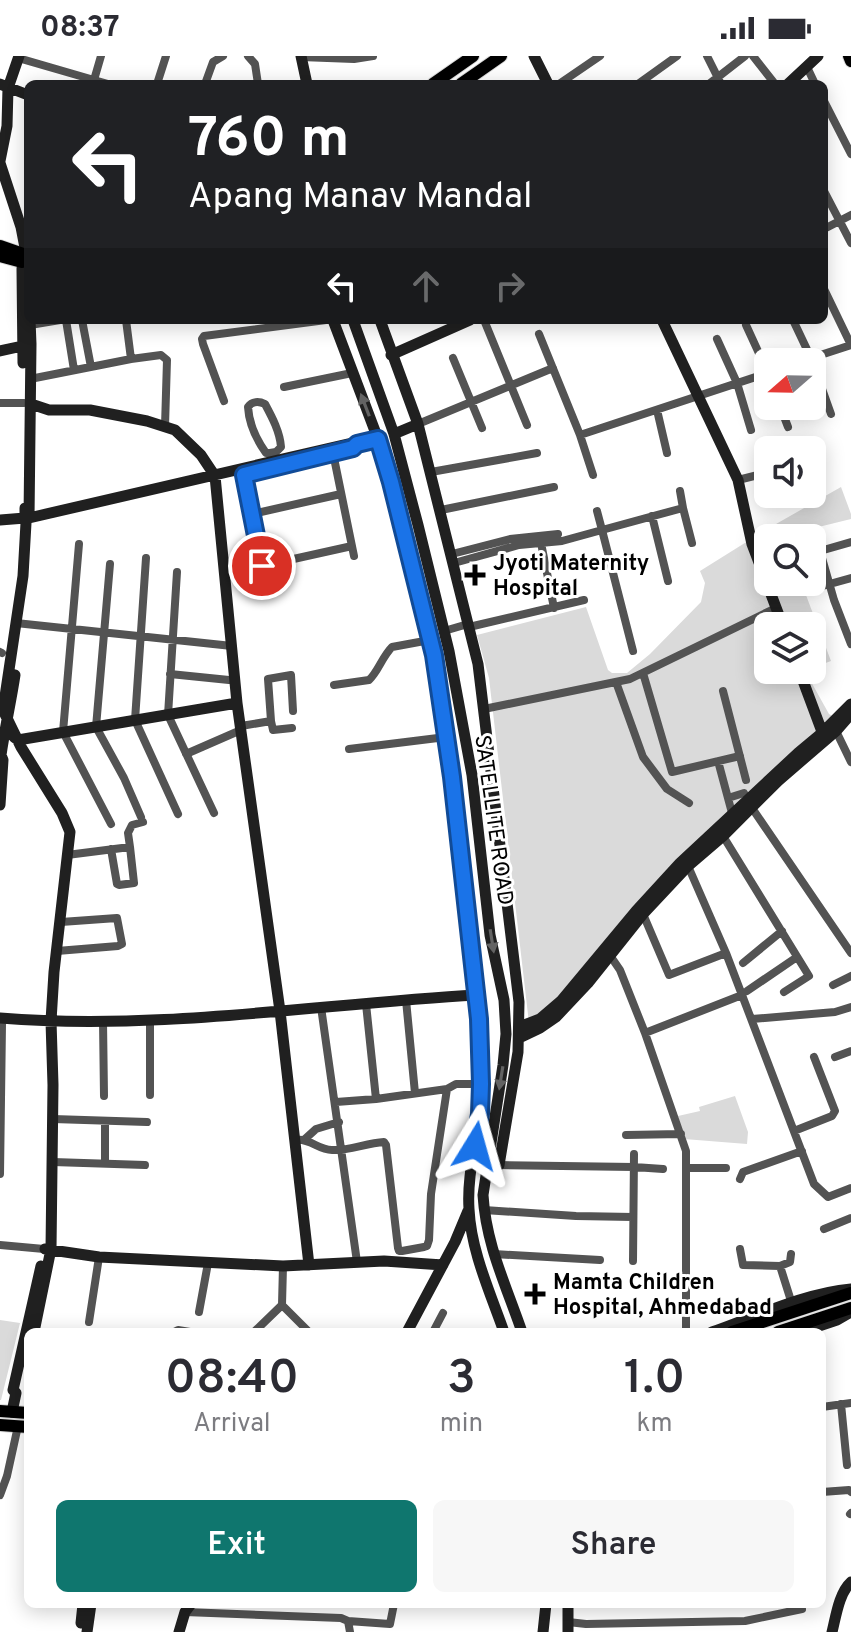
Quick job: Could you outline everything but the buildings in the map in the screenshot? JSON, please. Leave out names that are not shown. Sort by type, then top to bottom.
[{"type":"main road","points":[[439,80],[473,56]]},
{"type":"main road","points":[[467,80],[501,56]]},
{"type":"main road","points":[[0,246],[24,258]]},
{"type":"main road","points":[[0,256],[24,258]]},
{"type":"main road","points":[[744,1328],[851,1291]]},
{"type":"main road","points":[[790,1328],[851,1310]]},
{"type":"main road","points":[[0,1425],[23,1426]]},
{"type":"street","points":[[24,250],[21,227],[0,162],[7,126],[4,86],[19,57],[94,80],[101,56]]},
{"type":"street","points":[[158,80],[166,56]]},
{"type":"street","points":[[206,80],[213,62],[223,56]]},
{"type":"street","points":[[248,56],[255,64],[257,80]]},
{"type":"street","points":[[303,80],[299,56],[354,59],[373,56]]},
{"type":"street","points":[[534,56],[546,80]]},
{"type":"street","points":[[565,80],[600,56]]},
{"type":"street","points":[[644,80],[677,56]]},
{"type":"street","points":[[707,56],[719,80],[745,56]]},
{"type":"street","points":[[753,56],[772,80]]},
{"type":"street","points":[[792,80],[818,56]]},
{"type":"street","points":[[807,67],[813,80]]},
{"type":"street","points":[[4,86],[24,94]]},
{"type":"street","points":[[828,109],[851,154]]},
{"type":"street","points":[[828,198],[851,243]]},
{"type":"street","points":[[828,227],[851,215]]},
{"type":"street","points":[[826,353],[851,345],[828,297]]},
{"type":"street","points":[[0,796],[1,750],[10,709],[28,521],[27,324]]},
{"type":"street","points":[[27,403],[30,324]]},
{"type":"street","points":[[64,324],[74,370]]},
{"type":"street","points":[[83,324],[91,367]]},
{"type":"street","points":[[127,324],[131,359]]},
{"type":"street","points":[[224,401],[203,344],[204,336],[296,324]]},
{"type":"street","name":"SATELLITE ROAD","points":[[334,324],[378,439],[430,640],[446,737],[480,1034],[480,1114],[469,1181],[469,1208],[475,1247],[503,1328]]},
{"type":"street","name":"SATELLITE ROAD","points":[[354,324],[394,434],[444,631],[472,775],[490,935],[504,999],[506,1034],[493,1164],[483,1195],[484,1210],[488,1238],[521,1328]]},
{"type":"street","points":[[381,324],[418,424],[431,472],[478,664],[484,709],[518,998],[519,1032],[515,1068],[493,1164],[663,1169]]},
{"type":"street","points":[[391,355],[461,324]]},
{"type":"street","points":[[486,324],[527,425]]},
{"type":"street","points":[[664,324],[738,480],[752,544],[778,612]]},
{"type":"street","points":[[795,324],[806,348]]},
{"type":"street","points":[[746,325],[757,348]]},
{"type":"street","points":[[539,334],[593,475]]},
{"type":"street","points":[[717,339],[737,383],[751,430]]},
{"type":"street","points":[[0,351],[27,345]]},
{"type":"street","points":[[30,379],[161,355],[167,360],[165,426]]},
{"type":"street","points":[[453,358],[482,428]]},
{"type":"street","points":[[394,434],[553,368]]},
{"type":"street","points":[[284,387],[352,373]]},
{"type":"street","points":[[580,435],[754,378]]},
{"type":"street","points":[[826,400],[831,414]]},
{"type":"street","points":[[243,472],[271,457],[281,447],[272,415],[265,404],[257,402],[248,407],[250,422],[260,445],[271,457],[378,439]]},
{"type":"street","points":[[0,403],[27,403],[49,410],[90,410],[165,426],[175,430],[201,455],[215,479],[237,703],[300,1140],[309,1265]]},
{"type":"street","points":[[657,410],[667,453]]},
{"type":"street","points":[[785,420],[788,427]]},
{"type":"street","points":[[0,527],[333,453],[357,444]]},
{"type":"street","points":[[262,566],[353,551],[333,453]]},
{"type":"street","points":[[431,472],[537,453]]},
{"type":"street","points":[[243,472],[266,588]]},
{"type":"street","points":[[738,480],[754,476]]},
{"type":"street","points":[[441,510],[554,487]]},
{"type":"street","points":[[680,491],[692,543]]},
{"type":"street","points":[[252,514],[341,494]]},
{"type":"street","points":[[453,558],[519,545],[562,541],[683,508]]},
{"type":"street","points":[[597,511],[633,651]]},
{"type":"street","points":[[652,516],[668,581]]},
{"type":"street","points":[[0,520],[28,521]]},
{"type":"street","points":[[453,558],[510,539],[558,534]]},
{"type":"street","points":[[851,542],[820,551],[829,584],[847,623],[851,644]]},
{"type":"street","points":[[79,544],[63,732],[111,824]]},
{"type":"street","points":[[542,548],[554,608]]},
{"type":"street","points":[[146,558],[135,720],[178,814]]},
{"type":"street","points":[[110,564],[96,727],[124,778],[142,820],[132,825],[128,833],[135,881],[130,885],[117,884],[111,849]]},
{"type":"street","points":[[177,572],[168,715],[214,813]]},
{"type":"street","points":[[826,585],[851,578]]},
{"type":"street","points":[[444,631],[584,600]]},
{"type":"street","points":[[484,709],[630,679],[776,608]]},
{"type":"street","points":[[19,624],[232,646]]},
{"type":"street","points":[[19,624],[3,654],[3,710],[70,832],[46,1037],[47,1249],[28,1328]]},
{"type":"street","points":[[334,685],[369,680],[392,647],[430,640]]},
{"type":"street","points":[[643,673],[672,772],[740,756]]},
{"type":"street","points":[[170,674],[229,680]]},
{"type":"street","points":[[292,728],[273,730],[268,679],[291,675],[293,711]]},
{"type":"street","points":[[616,682],[643,757],[667,789],[689,803]]},
{"type":"street","points":[[804,684],[824,736]]},
{"type":"street","points":[[723,691],[746,780]]},
{"type":"street","points":[[1,750],[63,732],[237,703]]},
{"type":"street","points":[[519,1032],[540,1028],[556,1017],[608,952],[688,866],[752,808],[824,736],[851,704]]},
{"type":"street","points":[[608,952],[636,911],[671,872],[798,753],[836,731],[851,714]]},
{"type":"street","points":[[186,754],[241,728],[271,721]]},
{"type":"street","points":[[5,731],[20,744]]},
{"type":"street","points":[[836,731],[851,762]]},
{"type":"street","points":[[349,749],[446,737]]},
{"type":"street","points":[[718,761],[732,813]]},
{"type":"street","points":[[728,798],[744,793]]},
{"type":"street","points":[[752,808],[851,953]]},
{"type":"street","points":[[723,836],[809,976],[784,992]]},
{"type":"street","points":[[67,855],[130,847]]},
{"type":"street","points":[[688,866],[744,993],[814,1184],[828,1197],[851,1188]]},
{"type":"street","points":[[643,914],[669,975],[726,953]]},
{"type":"street","points":[[57,951],[122,944],[117,918],[61,922]]},
{"type":"street","points":[[743,963],[782,931]]},
{"type":"street","points":[[608,952],[620,970],[645,1033],[686,1151],[686,1328]]},
{"type":"street","points":[[645,1033],[744,993],[797,957]]},
{"type":"street","points":[[833,985],[851,976]]},
{"type":"street","points":[[0,1174],[1,1022],[47,1026],[476,995]]},
{"type":"street","points":[[504,999],[518,998]]},
{"type":"street","points":[[406,1000],[415,1093]]},
{"type":"street","points":[[366,1004],[376,1099]]},
{"type":"street","points":[[321,1007],[357,1262]]},
{"type":"street","points":[[752,1019],[835,1012],[851,1007]]},
{"type":"street","points":[[150,1019],[150,1095]]},
{"type":"street","points":[[103,1021],[104,1096]]},
{"type":"street","points":[[35,1328],[47,1249],[53,1162],[47,1026]]},
{"type":"street","points":[[835,1057],[851,1051]]},
{"type":"street","points":[[794,1131],[832,1116],[835,1111],[814,1057]]},
{"type":"street","points":[[336,1102],[447,1089],[456,1084],[481,1084]]},
{"type":"street","points":[[300,1140],[327,1151],[384,1142],[399,1251],[427,1246],[431,1194],[447,1089]]},
{"type":"street","points":[[53,1119],[147,1122]]},
{"type":"street","points":[[105,1121],[105,1163]]},
{"type":"street","points":[[300,1140],[316,1129],[339,1122]]},
{"type":"street","points":[[626,1135],[681,1134]]},
{"type":"street","points":[[740,1179],[743,1172],[802,1151]]},
{"type":"street","points":[[633,1261],[634,1154]]},
{"type":"street","points":[[53,1162],[145,1165]]},
{"type":"street","points":[[686,1168],[726,1168]]},
{"type":"street","points":[[409,1328],[455,1242],[469,1208]]},
{"type":"street","points":[[484,1210],[633,1217]]},
{"type":"street","points":[[824,1229],[851,1218]]},
{"type":"street","points":[[455,1242],[466,1239],[475,1247]]},
{"type":"street","points":[[0,1245],[99,1257],[208,1263],[283,1266],[384,1261],[443,1265]]},
{"type":"street","points":[[740,1249],[743,1265],[780,1266],[790,1262],[791,1254]]},
{"type":"street","points":[[494,1254],[600,1260]]},
{"type":"street","points":[[89,1322],[99,1257]]},
{"type":"street","points":[[199,1312],[208,1263]]},
{"type":"street","points":[[258,1328],[282,1305],[283,1266]]},
{"type":"street","points":[[780,1266],[792,1304]]},
{"type":"street","points":[[723,1328],[835,1291],[851,1291]]},
{"type":"street","points":[[282,1305],[305,1328]]},
{"type":"street","points":[[813,1328],[837,1320],[851,1310]]},
{"type":"street","points":[[435,1328],[443,1313]]},
{"type":"street","points":[[16,1393],[13,1390],[24,1344]]},
{"type":"street","points":[[6,1411],[20,1391],[24,1376]]},
{"type":"street","points":[[826,1406],[846,1404],[847,1465]]},
{"type":"street","points":[[0,1495],[23,1426]]},
{"type":"street","points":[[826,1494],[851,1492]]},
{"type":"street","points":[[832,1632],[837,1610],[847,1584],[851,1582]]},
{"type":"street","points":[[80,1632],[83,1608]]},
{"type":"street","points":[[87,1632],[90,1608]]},
{"type":"street","points":[[179,1632],[188,1608],[239,1615],[341,1618],[390,1624],[393,1608]]},
{"type":"street","points":[[239,1608],[239,1615]]},
{"type":"street","points":[[543,1632],[546,1608]]},
{"type":"street","points":[[568,1627],[745,1621],[802,1609]]},
{"type":"street","points":[[348,1621],[350,1632]]},
{"type":"shaded area","points":[[841,487],[851,519],[826,525],[776,524],[804,508],[826,508],[826,496]]},
{"type":"shaded area","points":[[754,537],[754,596],[806,596],[812,612],[754,612],[754,684],[812,684],[829,714],[836,718],[659,890],[564,1004],[529,1023],[489,678],[477,635],[586,607],[608,670],[627,673],[701,602],[705,583],[700,571]]},
{"type":"shaded area","points":[[735,1096],[748,1132],[747,1144],[684,1139],[678,1116],[700,1111],[699,1107]]},
{"type":"shaded area","points":[[0,1320],[20,1323],[1,1400],[0,1400]]},
{"type":"place","name":"Jyoti Maternity Hospital","points":[[475,575]]},
{"type":"place","name":"Mamta Children Hospital, Ahmedabad","points":[[535,1294]]},
{"type":"route","points":[[262,566],[244,475],[378,439],[434,655],[452,777],[481,1049],[480,1114],[475,1146]]}]
